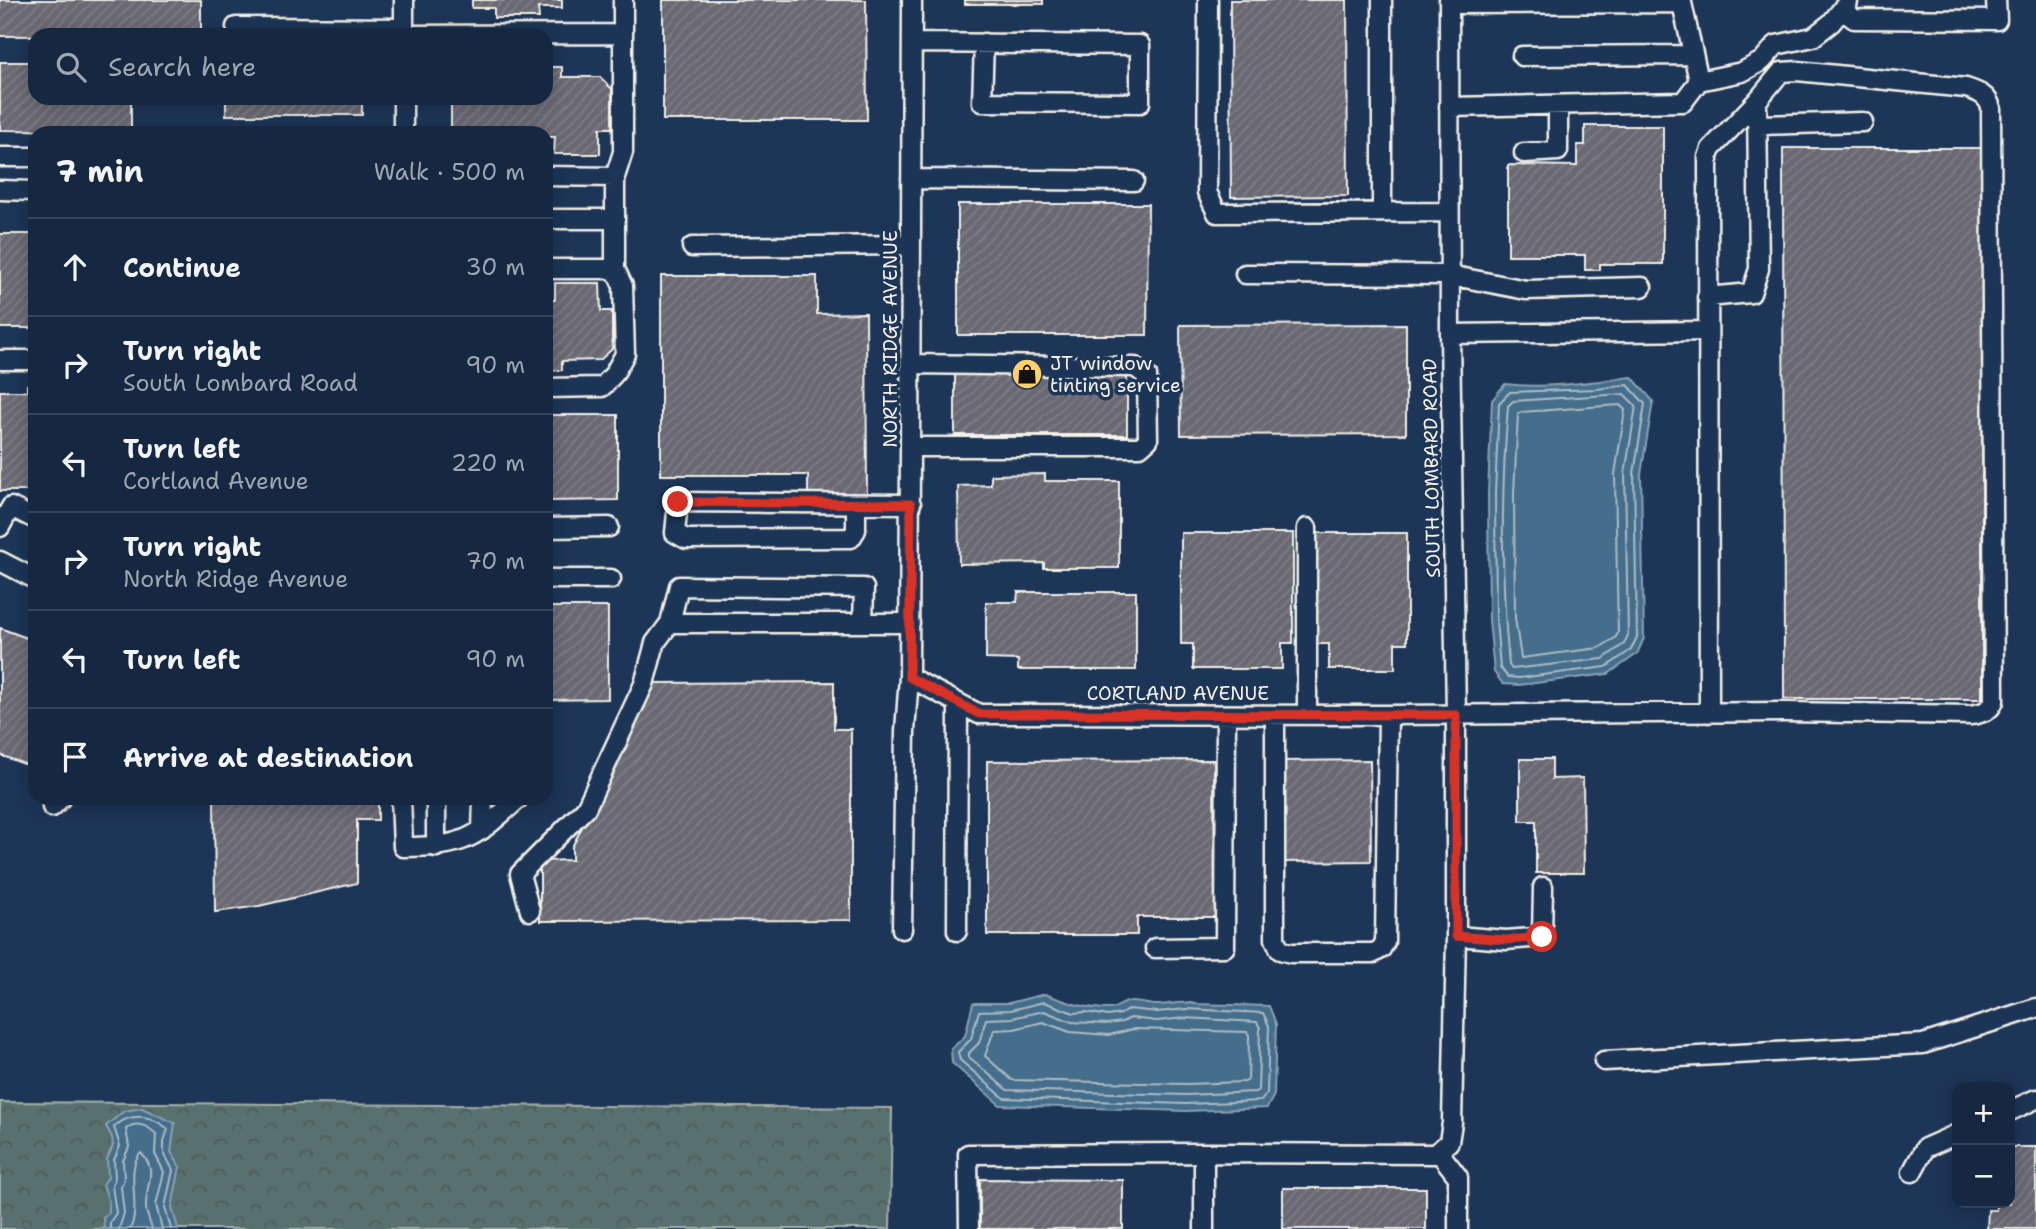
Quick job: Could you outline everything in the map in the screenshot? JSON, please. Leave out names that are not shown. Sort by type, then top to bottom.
[{"type":"street","points":[[404,0],[404,28]]},
{"type":"street","points":[[553,388],[601,387],[614,374],[625,354],[623,286],[615,269],[615,177],[623,152],[623,0]]},
{"type":"street","name":"NORTH RIDGE AVENUE","points":[[902,929],[905,731],[910,623],[912,0]]},
{"type":"street","points":[[1208,0],[1207,192],[1217,213],[1449,212]]},
{"type":"street","points":[[1382,0],[1382,212]]},
{"type":"street","points":[[1449,107],[1684,102],[1699,81],[1742,72],[1762,61],[1776,45],[1813,37],[1830,23],[1846,4],[1854,19],[1997,20],[1996,0]]},
{"type":"street","points":[[1449,2],[1682,4],[1699,81]]},
{"type":"street","name":"SOUTH LOMBARD ROAD","points":[[1438,1152],[1449,1142],[1452,1123],[1456,936],[1449,2]]},
{"type":"street","points":[[236,27],[270,28]]},
{"type":"street","points":[[553,33],[623,34]]},
{"type":"street","points":[[912,43],[984,43],[1140,45],[1140,103],[982,102],[984,43]]},
{"type":"street","points":[[1522,56],[1693,55]]},
{"type":"street","name":"CORTLAND AVENUE","points":[[909,677],[979,714],[1971,715],[1985,712],[1992,707],[1994,701],[1990,103],[1984,96],[1966,88],[1797,71],[1781,72],[1758,101]]},
{"type":"street","points":[[1707,298],[1751,293],[1759,269],[1758,101]]},
{"type":"street","points":[[1709,713],[1707,157],[1758,101]]},
{"type":"street","points":[[403,105],[403,126]]},
{"type":"street","points":[[1524,153],[1558,151],[1558,106]]},
{"type":"street","points":[[1758,125],[1863,122]]},
{"type":"street","points":[[0,157],[28,157]]},
{"type":"street","points":[[553,176],[615,177]]},
{"type":"street","points":[[911,179],[1135,181]]},
{"type":"street","points":[[0,190],[28,191]]},
{"type":"street","points":[[553,219],[615,219]]},
{"type":"street","points":[[692,247],[911,245]]},
{"type":"street","points":[[553,269],[615,269]]},
{"type":"street","points":[[1245,274],[1450,275],[1526,290],[1642,288]]},
{"type":"street","points":[[1450,334],[1707,331]]},
{"type":"street","points":[[0,359],[28,360]]},
{"type":"street","points":[[910,447],[1140,447],[1148,440],[1147,376],[1135,366],[911,363]]},
{"type":"street","points":[[856,504],[856,530],[851,538],[686,539],[675,533],[678,502],[911,504]]},
{"type":"street","points":[[0,527],[11,507],[28,516]]},
{"type":"street","points":[[553,528],[609,527]]},
{"type":"street","points":[[1307,527],[1307,715]]},
{"type":"street","points":[[0,561],[28,575]]},
{"type":"street","points":[[553,579],[611,579]]},
{"type":"street","points":[[530,911],[520,874],[586,808],[644,684],[655,643],[670,623],[679,586],[864,588],[863,623]]},
{"type":"street","points":[[670,623],[910,623]]},
{"type":"street","points":[[957,931],[958,703]]},
{"type":"street","points":[[1156,947],[1224,947],[1226,715]]},
{"type":"street","points":[[1275,715],[1275,939],[1280,950],[1292,953],[1374,953],[1381,949],[1385,942],[1388,715]]},
{"type":"street","points":[[401,805],[402,847],[436,847],[464,841],[482,830],[511,805]]},
{"type":"street","points":[[436,805],[436,847]]},
{"type":"street","points":[[482,830],[483,805]]},
{"type":"street","points":[[1456,936],[1506,940],[1542,937],[1543,887]]},
{"type":"street","points":[[1604,1061],[1923,1044],[2036,1008]]},
{"type":"street","points":[[2015,1109],[2036,1100]]},
{"type":"street","points":[[1912,1172],[1925,1148],[1952,1136]]},
{"type":"street","points":[[969,1229],[968,1154],[1438,1152],[1458,1177],[1458,1229]]},
{"type":"street","points":[[1204,1153],[1204,1229]]},
{"type":"green space","points":[[0,1102],[892,1108],[890,1229],[0,1229]]},
{"type":"water","points":[[1632,377],[1653,401],[1641,474],[1644,638],[1637,654],[1608,674],[1519,685],[1503,684],[1494,672],[1489,620],[1488,493],[1492,400],[1505,384],[1552,385]]},
{"type":"water","points":[[1045,994],[1101,1009],[1112,1009],[1132,1002],[1157,1005],[1185,1002],[1269,1006],[1276,1024],[1274,1095],[1267,1108],[1186,1111],[1000,1105],[952,1063],[951,1049],[965,1036],[973,1003],[1009,1003]]},
{"type":"water","points":[[142,1108],[175,1123],[171,1152],[180,1167],[172,1207],[178,1229],[104,1229],[103,1218],[109,1213],[109,1202],[103,1184],[108,1178],[107,1159],[113,1146],[106,1126],[124,1111]]},
{"type":"building","points":[[0,0],[201,0],[201,28],[28,28],[28,36],[0,36]]},
{"type":"building","points":[[472,0],[562,0],[562,8],[538,8],[539,18],[494,18],[494,8],[472,8]]},
{"type":"building","points":[[663,0],[866,0],[867,120],[663,120]]},
{"type":"building","points":[[965,0],[1043,0],[1043,4],[965,4]]},
{"type":"building","points":[[1230,0],[1347,0],[1348,196],[1231,197]]},
{"type":"building","points":[[0,62],[28,62],[28,105],[131,105],[131,126],[28,126],[28,130],[0,130]]},
{"type":"building","points":[[553,67],[562,67],[562,77],[600,77],[612,89],[612,128],[600,128],[600,154],[554,154],[553,126],[451,126],[451,105],[553,105]]},
{"type":"building","points":[[226,105],[362,105],[362,115],[226,115]]},
{"type":"building","points":[[1585,126],[1663,126],[1663,264],[1600,264],[1600,270],[1585,270],[1585,255],[1508,255],[1508,165],[1577,166],[1577,145],[1585,145]]},
{"type":"building","points":[[1783,148],[1982,148],[1982,699],[1784,699]]},
{"type":"building","points":[[958,204],[1148,204],[1147,335],[958,335]]},
{"type":"building","points":[[0,234],[28,234],[28,328],[0,328]]},
{"type":"building","points":[[661,276],[817,276],[817,314],[866,313],[867,494],[808,494],[808,475],[661,475]]},
{"type":"building","points":[[555,283],[600,283],[601,311],[612,311],[612,349],[600,360],[562,361],[562,370],[553,371]]},
{"type":"building","points":[[1406,324],[1406,434],[1181,435],[1180,325]]},
{"type":"building","points":[[955,372],[1127,372],[1127,435],[955,435]]},
{"type":"building","points":[[27,385],[28,491],[0,491],[0,391],[27,391]]},
{"type":"building","points":[[553,415],[618,415],[618,500],[553,501]]},
{"type":"building","points":[[1045,474],[1045,481],[1119,481],[1119,568],[1044,568],[1044,563],[959,564],[958,486],[991,485],[991,475]]},
{"type":"building","points":[[1181,533],[1293,533],[1293,643],[1282,643],[1282,669],[1193,669],[1193,644],[1181,644]]},
{"type":"building","points":[[1317,533],[1407,533],[1407,643],[1395,643],[1395,669],[1329,669],[1329,644],[1317,644]]},
{"type":"building","points":[[1018,592],[1136,592],[1136,670],[1018,670],[1018,660],[986,659],[986,602],[1017,602]]},
{"type":"building","points":[[553,607],[608,607],[608,699],[553,700]]},
{"type":"building","points":[[0,628],[28,638],[28,765],[0,755]]},
{"type":"building","points":[[834,682],[834,729],[851,729],[851,920],[540,921],[540,861],[572,860],[572,847],[655,683]]},
{"type":"building","points":[[1520,759],[1552,759],[1552,779],[1583,778],[1584,873],[1536,873],[1536,821],[1520,821]]},
{"type":"building","points":[[1214,760],[1215,917],[1137,917],[1137,935],[987,935],[987,761]]},
{"type":"building","points":[[1370,760],[1371,861],[1285,862],[1284,761]]},
{"type":"building","points":[[214,805],[378,805],[378,820],[357,820],[357,883],[259,906],[215,912]]},
{"type":"building","points":[[2015,1147],[2036,1147],[2036,1229],[1987,1229],[1988,1210],[2015,1208]]},
{"type":"building","points":[[980,1179],[1123,1180],[1123,1229],[980,1229]]},
{"type":"building","points":[[1283,1188],[1426,1188],[1426,1229],[1283,1229]]},
{"type":"place","name":"JT window tinting service","points":[[1027,374]]},
{"type":"route","points":[[678,502],[911,504],[909,677],[979,714],[1456,715],[1456,936],[1506,940],[1542,937]]}]
